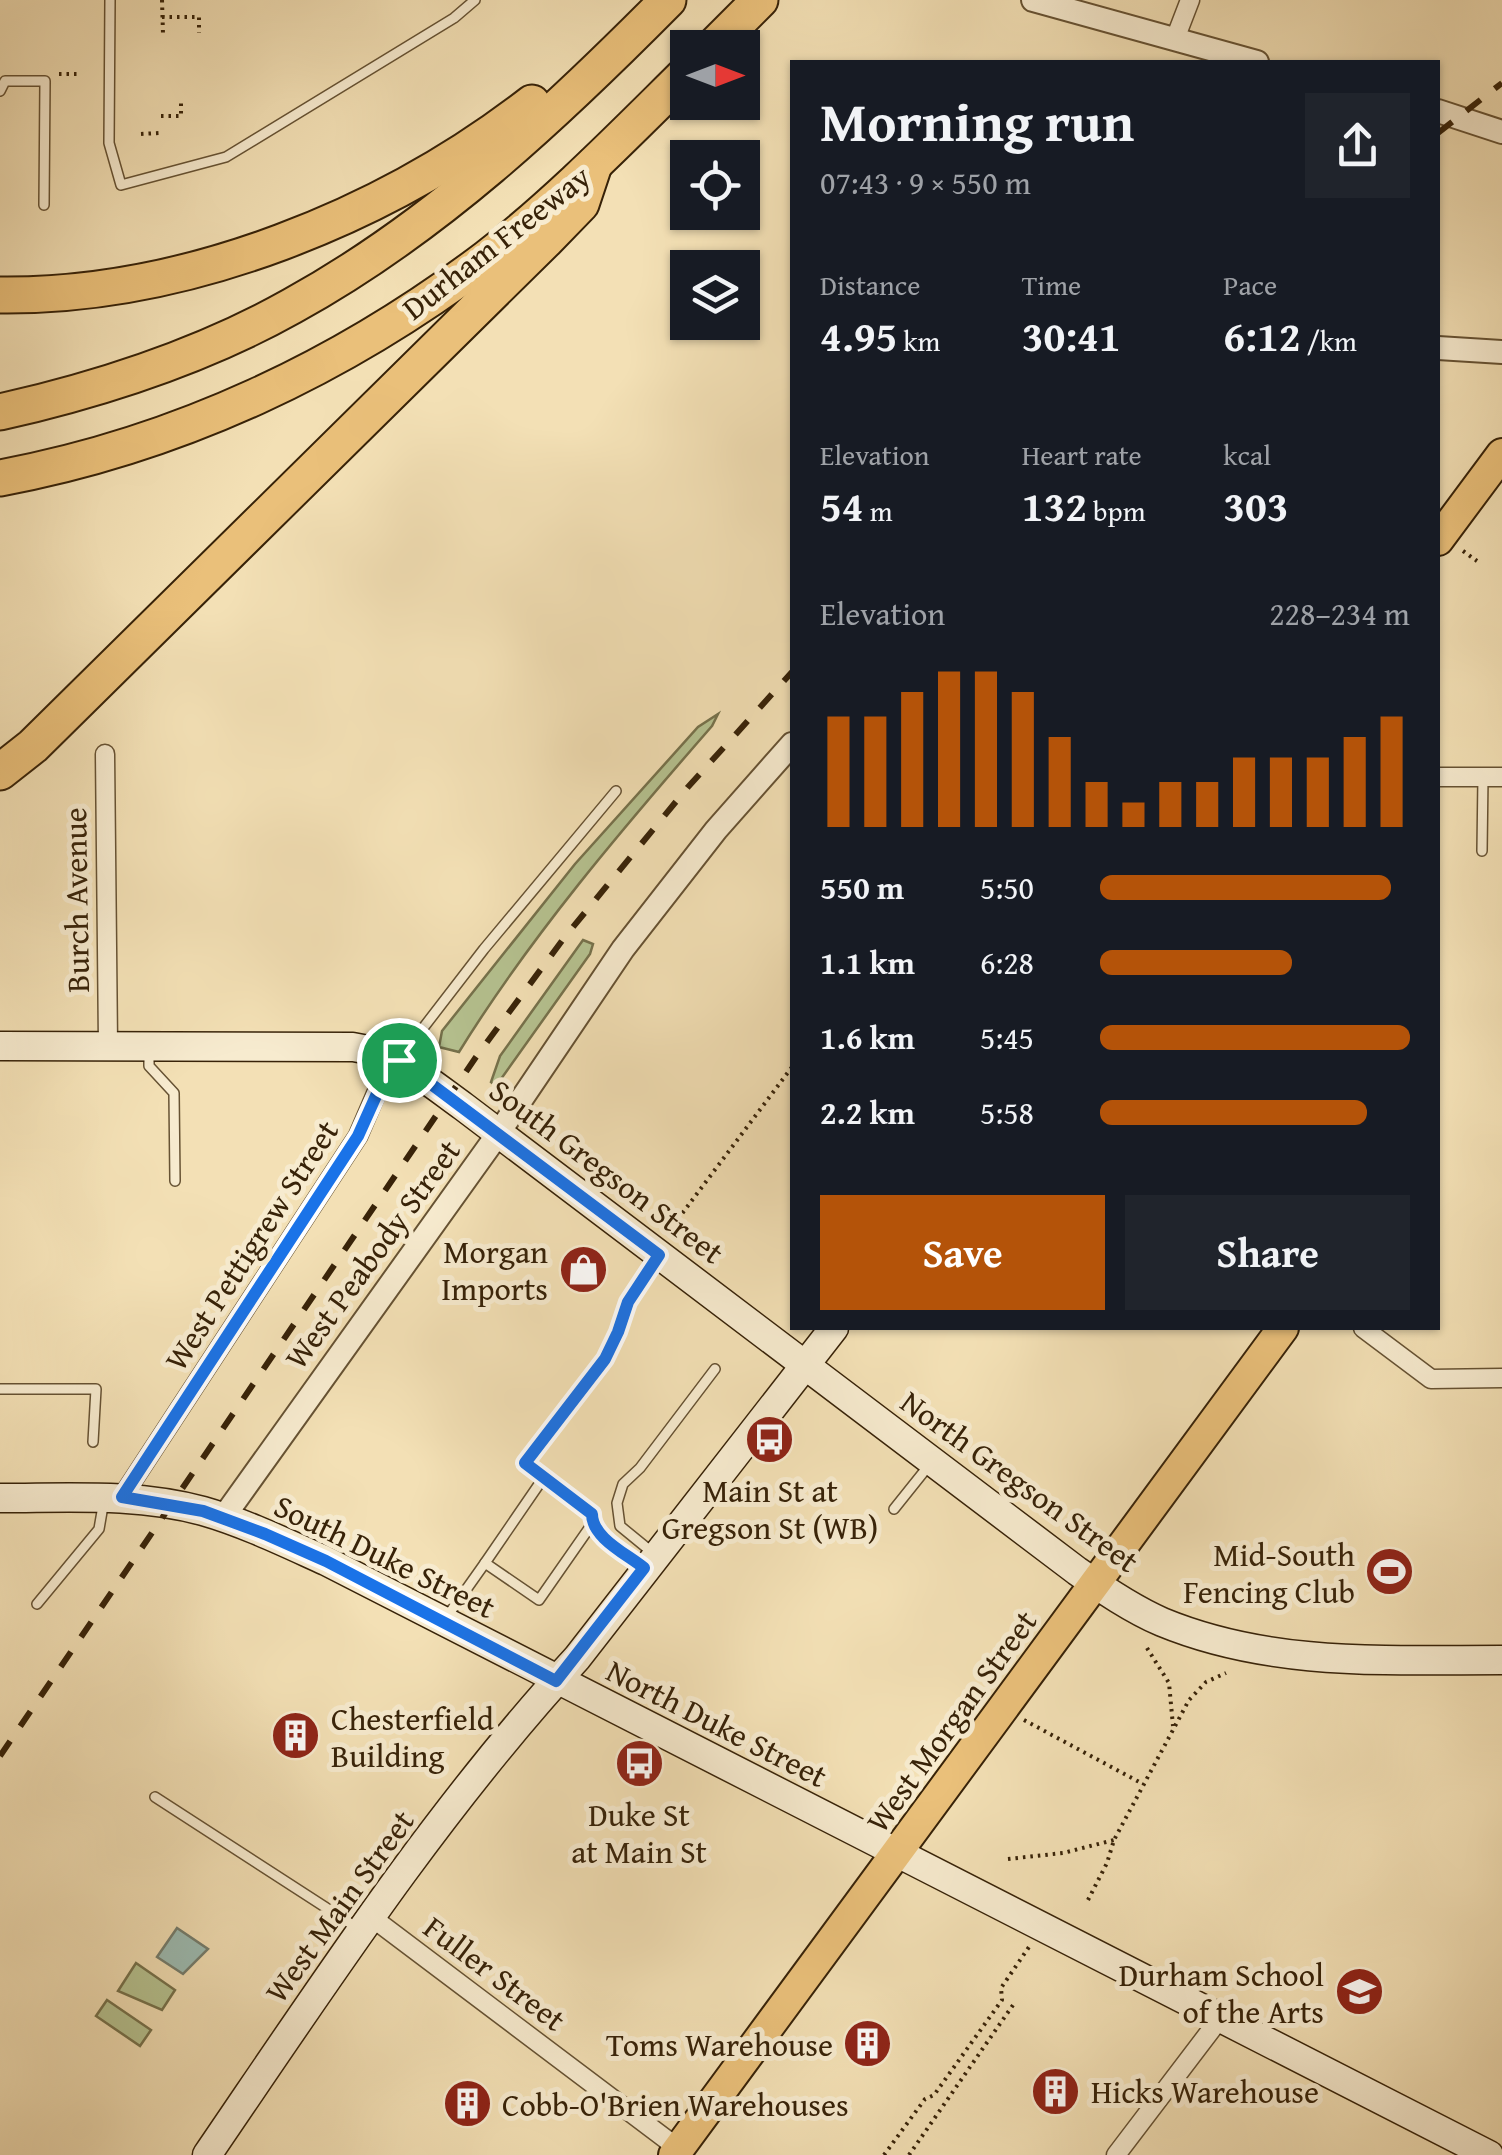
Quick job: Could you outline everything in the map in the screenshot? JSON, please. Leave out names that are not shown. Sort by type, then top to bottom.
[{"type":"highway","name":"Durham Freeway","points":[[0,412],[170,363],[292,306],[395,241],[457,194],[668,0]]},
{"type":"highway","points":[[730,30],[760,0]]},
{"type":"highway","points":[[0,294],[74,292],[128,285],[234,257],[322,225],[380,199],[454,157],[550,90],[607,60]]},
{"type":"highway","name":"Durham Freeway","points":[[0,478],[57,466],[175,430],[297,378],[400,319],[475,266],[594,165],[670,90]]},
{"type":"highway","points":[[0,772],[33,746],[546,240],[581,204],[594,165]]},
{"type":"main road","points":[[1450,546],[1502,454]]},
{"type":"main road","name":"South Gregson Street","points":[[0,1046],[353,1047],[399,1060],[498,1134],[662,1245],[804,1365]]},
{"type":"main road","name":"West Main Street","points":[[207,2155],[366,1923],[530,1709],[832,1330]]},
{"type":"main road","name":"West Morgan Street","points":[[676,2152],[1282,1330]]},
{"type":"main road","name":"North Gregson Street","points":[[804,1365],[1096,1584],[1160,1621],[1240,1647],[1279,1654],[1355,1660],[1502,1660]]},
{"type":"main road","name":"South Duke Street","points":[[0,1498],[114,1497],[170,1504],[224,1518],[326,1561],[556,1681]]},
{"type":"main road","name":"North Duke Street","points":[[556,1681],[1489,2155]]},
{"type":"street","points":[[1033,0],[1250,60]]},
{"type":"street","points":[[1175,40],[1190,0]]},
{"type":"street","points":[[1440,112],[1502,132]]},
{"type":"street","points":[[1440,348],[1502,352]]},
{"type":"street","name":"West Peabody Street","points":[[224,1518],[498,1134],[623,949],[737,805],[790,746]]},
{"type":"street","name":"Burch Avenue","points":[[104,754],[108,1044]]},
{"type":"street","points":[[1440,777],[1492,777]]},
{"type":"street","name":"West Pettigrew Street","points":[[114,1497],[358,1136],[380,1087],[399,1060]]},
{"type":"street","points":[[1366,1330],[1431,1378],[1502,1378]]},
{"type":"street","name":"Fuller Street","points":[[366,1923],[676,2152]]},
{"type":"street","points":[[1116,2155],[1221,2017]]},
{"type":"lane","points":[[110,0],[110,143],[121,185],[226,157],[454,18],[475,0]]},
{"type":"lane","points":[[0,91],[5,81],[44,80],[44,206]]},
{"type":"lane","points":[[1482,851],[1492,777]]},
{"type":"lane","name":"West Pettigrew Street","points":[[399,1060],[484,949],[616,791]]},
{"type":"lane","points":[[149,1044],[149,1066],[174,1093],[176,1182]]},
{"type":"lane","points":[[485,1563],[539,1600],[592,1524],[592,1514],[525,1463],[605,1359],[628,1302],[662,1245]]},
{"type":"lane","points":[[650,1561],[618,1517],[617,1502],[623,1484],[640,1468],[714,1369]]},
{"type":"lane","points":[[0,1389],[96,1389],[93,1442]]},
{"type":"lane","points":[[894,1509],[931,1462]]},
{"type":"lane","points":[[443,1622],[544,1477]]},
{"type":"lane","points":[[37,1604],[99,1529],[114,1497]]},
{"type":"lane","points":[[592,1524],[602,1536],[650,1561]]},
{"type":"lane","points":[[155,1797],[366,1923]]},
{"type":"path","points":[[162,0],[163,34]]},
{"type":"path","points":[[162,17],[199,17],[200,33]]},
{"type":"path","points":[[161,116],[182,116],[182,99]]},
{"type":"path","points":[[140,134],[159,132]]},
{"type":"path","points":[[1450,546],[1477,561]]},
{"type":"path","points":[[662,1245],[790,1070]]},
{"type":"path","points":[[1147,1648],[1168,1683],[1173,1728]]},
{"type":"path","points":[[1088,1900],[1114,1840],[1173,1728],[1197,1689],[1226,1673]]},
{"type":"path","points":[[1024,1720],[1144,1784]]},
{"type":"path","points":[[1008,1859],[1063,1853],[1114,1840]]},
{"type":"path","points":[[884,2155],[925,2099],[934,2095],[1002,2000],[1001,1988],[1032,1943]]},
{"type":"path","points":[[909,2155],[1013,2005]]},
{"type":"path","points":[[934,2095],[943,2102]]},
{"type":"green space","points":[[718,714],[547,925],[459,1052],[439,1047],[442,1031],[575,864],[698,727]]},
{"type":"green space","points":[[583,940],[593,944],[590,954],[496,1086],[491,1082],[500,1056]]},
{"type":"green space","points":[[136,1963],[175,1990],[162,2010],[118,1991]]},
{"type":"green space","points":[[107,2000],[151,2030],[140,2046],[96,2016]]},
{"type":"water","points":[[177,1928],[208,1949],[183,1974],[157,1957]]},
{"type":"railway","points":[[1440,131],[1502,83]]},
{"type":"railway","points":[[0,1756],[476,1057],[564,938],[688,787],[790,674]]},
{"type":"place","name":"Morgan Imports","points":[[583,1269]]},
{"type":"place","name":"Main St at Gregson St (WB)","points":[[770,1440]]},
{"type":"place","name":"Mid-South Fencing Club","points":[[1390,1572]]},
{"type":"place","name":"Chesterfield Building","points":[[296,1736]]},
{"type":"place","name":"Duke St at Main St","points":[[639,1764]]},
{"type":"place","name":"Durham School of the Arts","points":[[1359,1992]]},
{"type":"place","name":"Toms Warehouse","points":[[868,2044]]},
{"type":"place","name":"Hicks Warehouse","points":[[1056,2091]]},
{"type":"place","name":"Cobb-O'Brien Warehouses","points":[[467,2104]]},
{"type":"route","points":[[399,1060],[659,1255],[628,1302],[605,1359],[525,1463],[592,1514],[592,1524],[602,1536],[644,1568],[556,1681],[326,1561],[265,1534],[203,1511],[122,1497],[358,1136],[380,1087],[399,1060]]}]
